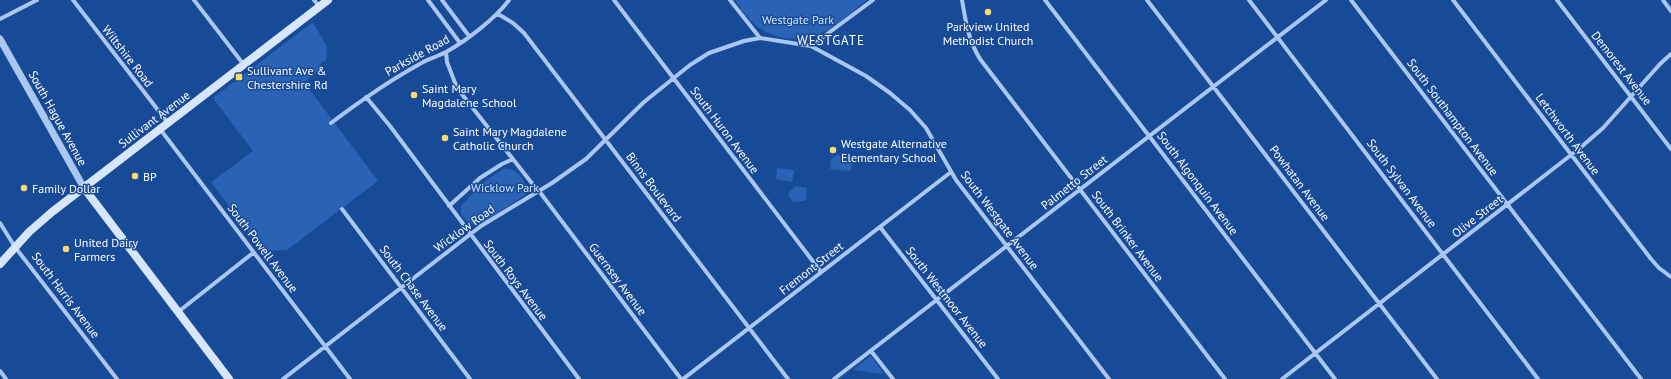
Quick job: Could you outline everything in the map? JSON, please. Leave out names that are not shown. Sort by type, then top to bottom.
[{"type":"main road","name":"Sullivant Avenue","points":[[0,264],[39,223],[244,65],[317,3],[328,0]]},
{"type":"main road","name":"South Hague Avenue","points":[[84,188],[229,379]]},
{"type":"street","points":[[0,19],[37,0]]},
{"type":"street","name":"Wiltshire Road","points":[[73,0],[168,123]]},
{"type":"street","points":[[194,0],[244,65]]},
{"type":"street","points":[[428,0],[460,42]]},
{"type":"street","points":[[442,0],[469,36]]},
{"type":"street","name":"Parkside Road","points":[[331,123],[366,97],[420,63],[446,52],[498,14],[509,0]]},
{"type":"street","name":"South Huron Avenue","points":[[614,0],[821,272]]},
{"type":"street","points":[[730,0],[760,38]]},
{"type":"street","points":[[811,46],[873,0]]},
{"type":"street","name":"South Brinker Avenue","points":[[962,0],[968,36],[980,59],[1225,379]]},
{"type":"street","name":"South Algonquin Avenue","points":[[1044,0],[1150,136],[1335,379]]},
{"type":"street","name":"Powhatan Avenue","points":[[1147,0],[1437,379]]},
{"type":"street","name":"South Sylvan Avenue","points":[[1249,0],[1538,379]]},
{"type":"street","name":"Palmetto Street","points":[[834,379],[1326,0]]},
{"type":"street","name":"South Southampton Avenue","points":[[1351,0],[1641,379]]},
{"type":"street","name":"Letchworth Avenue","points":[[1453,0],[1651,259],[1659,268],[1671,277]]},
{"type":"street","name":"Demorest Avenue","points":[[1557,0],[1671,149]]},
{"type":"street","points":[[1663,0],[1671,10]]},
{"type":"street","name":"Binns Boulevard","points":[[498,14],[513,22],[524,33],[788,379]]},
{"type":"street","name":"Wicklow Road","points":[[283,379],[496,216],[538,191],[586,159],[644,102],[673,78],[709,53],[744,41],[760,38]]},
{"type":"street","name":"South Westgate Avenue","points":[[760,38],[811,46],[866,76],[910,110],[926,128],[951,172],[1109,379]]},
{"type":"street","name":"South Hague Avenue","points":[[0,39],[84,188]]},
{"type":"street","name":"Guernsey Avenue","points":[[446,52],[447,62],[457,88],[682,379]]},
{"type":"street","name":"Olive Street","points":[[1282,379],[1572,155],[1603,128],[1660,64],[1671,54]]},
{"type":"street","name":"South Roys Avenue","points":[[366,97],[390,126],[579,379]]},
{"type":"street","name":"South Powell Avenue","points":[[160,129],[350,379]]},
{"type":"street","points":[[449,206],[480,178],[502,164],[513,160]]},
{"type":"street","name":"Fremont Street","points":[[682,379],[951,172]]},
{"type":"street","name":"South Chase Avenue","points":[[342,209],[470,379]]},
{"type":"street","name":"South Harris Avenue","points":[[0,223],[15,247],[117,379]]},
{"type":"street","name":"South Westmoor Avenue","points":[[880,227],[998,379]]},
{"type":"street","points":[[178,312],[254,253]]},
{"type":"street","points":[[871,351],[893,379]]},
{"type":"street","points":[[0,371],[6,379]]},
{"type":"green space","name":"Westgate Park","points":[[735,0],[867,0],[826,31],[810,37],[792,39],[773,35],[757,26],[750,20]]},
{"type":"green space","points":[[313,22],[327,47],[326,60],[320,64],[323,68],[304,82],[378,181],[287,250],[263,251],[211,182],[253,151],[213,98]]},
{"type":"green space","points":[[838,155],[849,158],[852,161],[852,168],[849,171],[830,169],[831,159]]},
{"type":"green space","points":[[777,168],[794,170],[792,182],[776,179]]},
{"type":"green space","name":"Wicklow Park","points":[[503,169],[511,169],[520,175],[526,185],[525,195],[477,226],[469,224],[461,214],[461,206],[481,184]]},
{"type":"green space","points":[[796,186],[807,188],[806,199],[804,201],[793,202],[788,196],[789,192]]},
{"type":"green space","points":[[871,356],[883,373],[881,374],[854,370],[855,368]]},
{"type":"place","name":"Parkview United Methodist Church","points":[[988,12]]},
{"type":"place","name":"Sullivant Ave & Chestershire Rd","points":[[239,77]]},
{"type":"place","name":"Saint Mary Magdalene School","points":[[414,95]]},
{"type":"place","name":"Saint Mary Magdalene Catholic Church","points":[[445,138]]},
{"type":"place","name":"Westgate Alternative Elementary School","points":[[833,150]]},
{"type":"place","name":"BP","points":[[135,176]]},
{"type":"place","name":"Family Dollar","points":[[24,188]]},
{"type":"place","name":"United Dairy Farmers","points":[[66,249]]},
{"type":"district","name":"WESTGATE","points":[[831,40]]}]
